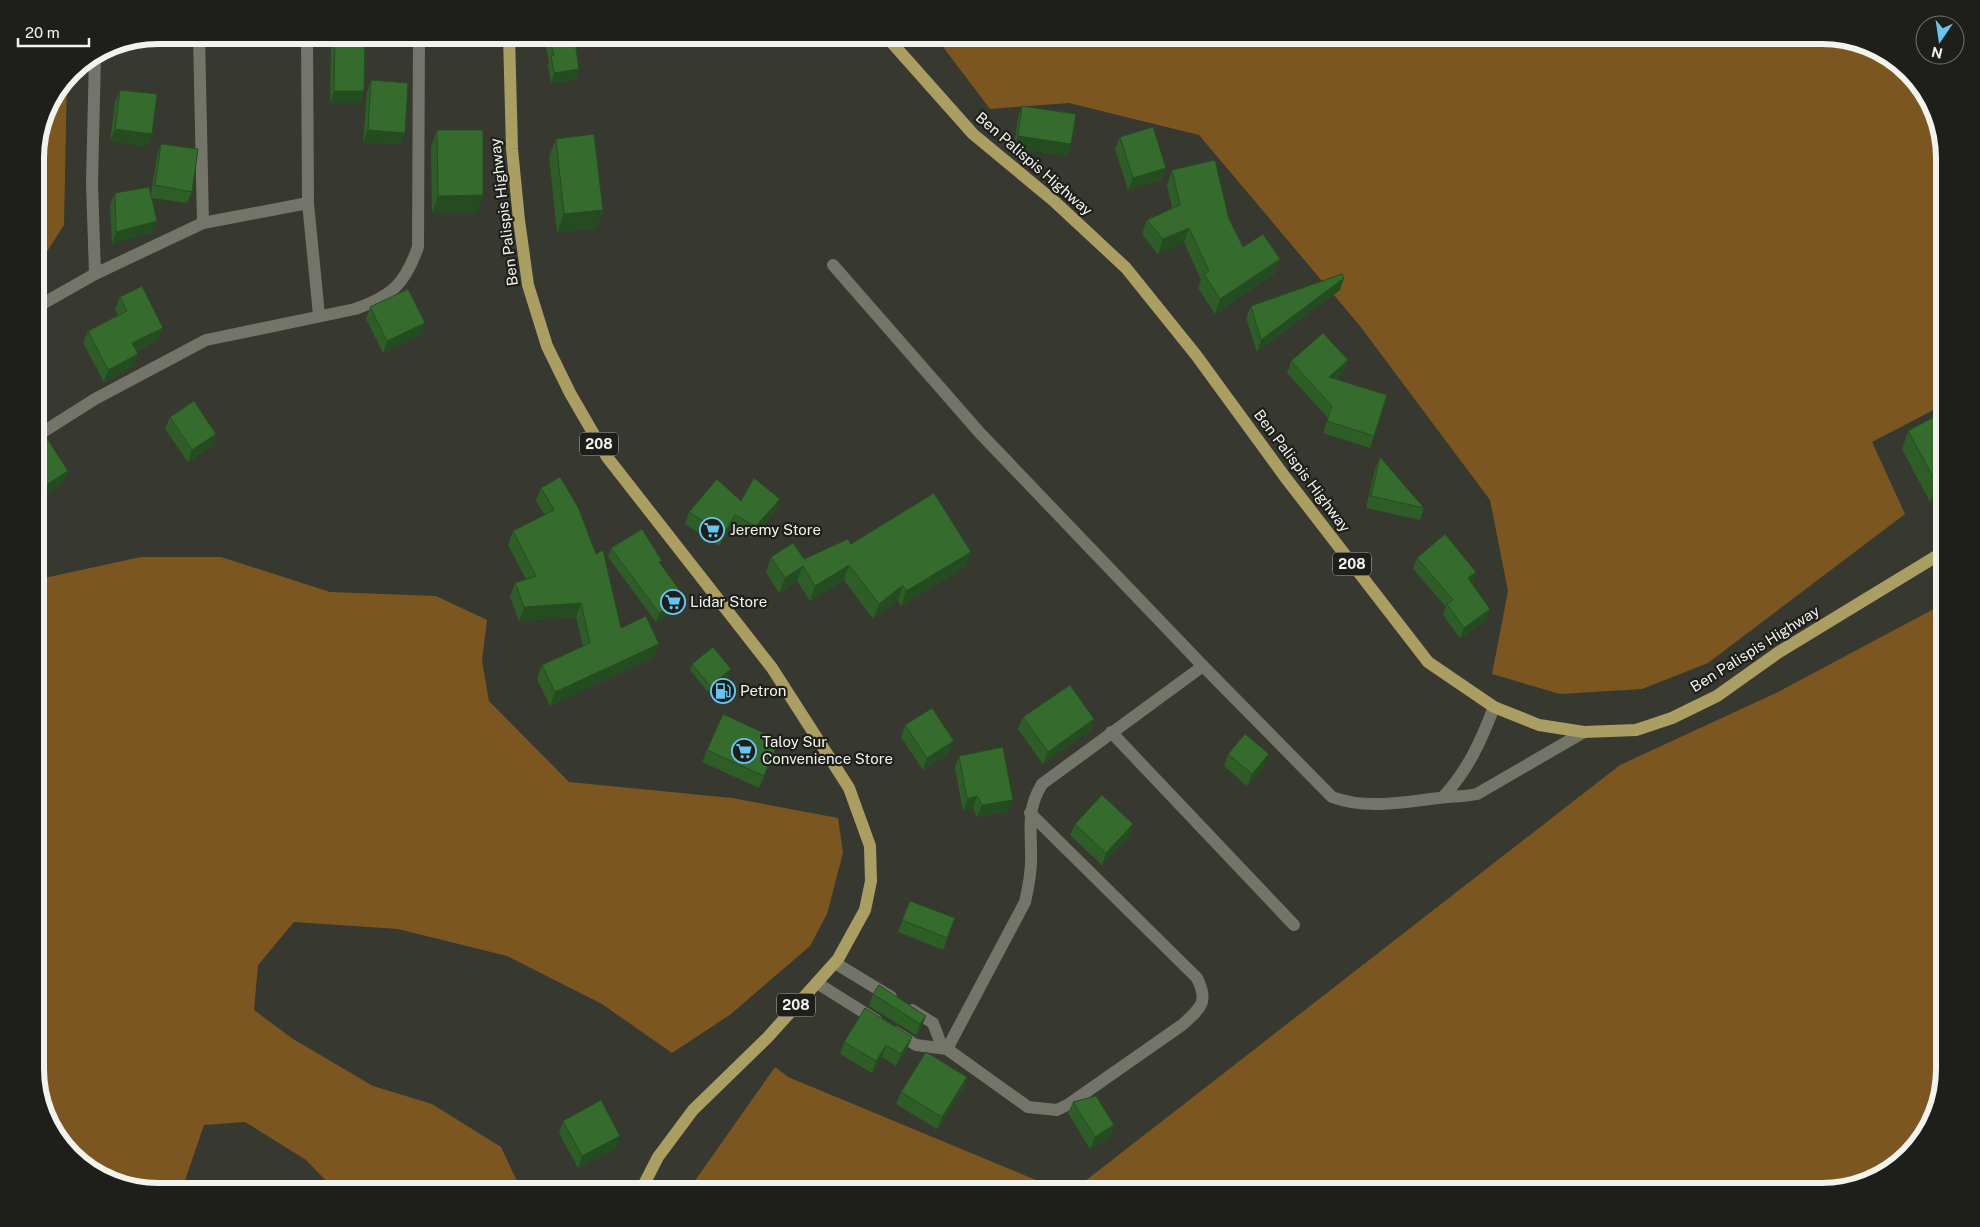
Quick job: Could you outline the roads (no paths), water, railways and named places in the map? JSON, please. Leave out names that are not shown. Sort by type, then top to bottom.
[{"type":"main road","name":"Ben Palispis Highway","points":[[509,44],[512,149],[519,220],[528,285],[547,346],[570,393],[607,457],[772,668],[844,779],[870,846],[871,882],[865,910],[835,963],[768,1037],[693,1110],[658,1157],[645,1183]]},
{"type":"main road","name":"Ben Palispis Highway","points":[[893,44],[973,134],[1055,202],[1126,268],[1196,355],[1296,492],[1428,662],[1494,707],[1539,725],[1584,732],[1636,730],[1672,718],[1717,696],[1779,652],[1936,556]]},
{"type":"street","points":[[200,44],[203,223]]},
{"type":"street","points":[[307,44],[308,203],[319,315]]},
{"type":"street","points":[[44,430],[95,399],[206,340],[355,309],[375,302],[396,290],[413,262],[418,247],[419,44]]},
{"type":"street","points":[[95,63],[92,183],[95,274]]},
{"type":"street","points":[[44,303],[95,274],[203,223],[308,203]]},
{"type":"street","points":[[833,265],[979,432],[1203,666],[1332,797],[1359,804],[1382,805],[1443,797],[1460,798],[1477,794],[1584,732]]},
{"type":"street","points":[[944,1048],[1025,902],[1030,882],[1030,813],[1033,798],[1042,784],[1203,666]]},
{"type":"street","points":[[1443,797],[1461,777],[1472,758],[1494,707]]},
{"type":"street","points":[[1111,732],[1294,925]]},
{"type":"street","points":[[816,983],[916,1045],[944,1048],[1028,1107],[1046,1111],[1057,1110],[1069,1104],[1182,1025],[1202,1002],[1204,992],[1196,978],[1030,813]]},
{"type":"street","points":[[835,963],[933,1023],[944,1048]]},
{"type":"place","name":"Jeremy Store","points":[[712,530]]},
{"type":"place","name":"Lidar Store","points":[[673,602]]},
{"type":"place","name":"Petron","points":[[723,691]]},
{"type":"place","name":"Taloy Sur Convenience Store","points":[[744,751]]}]
